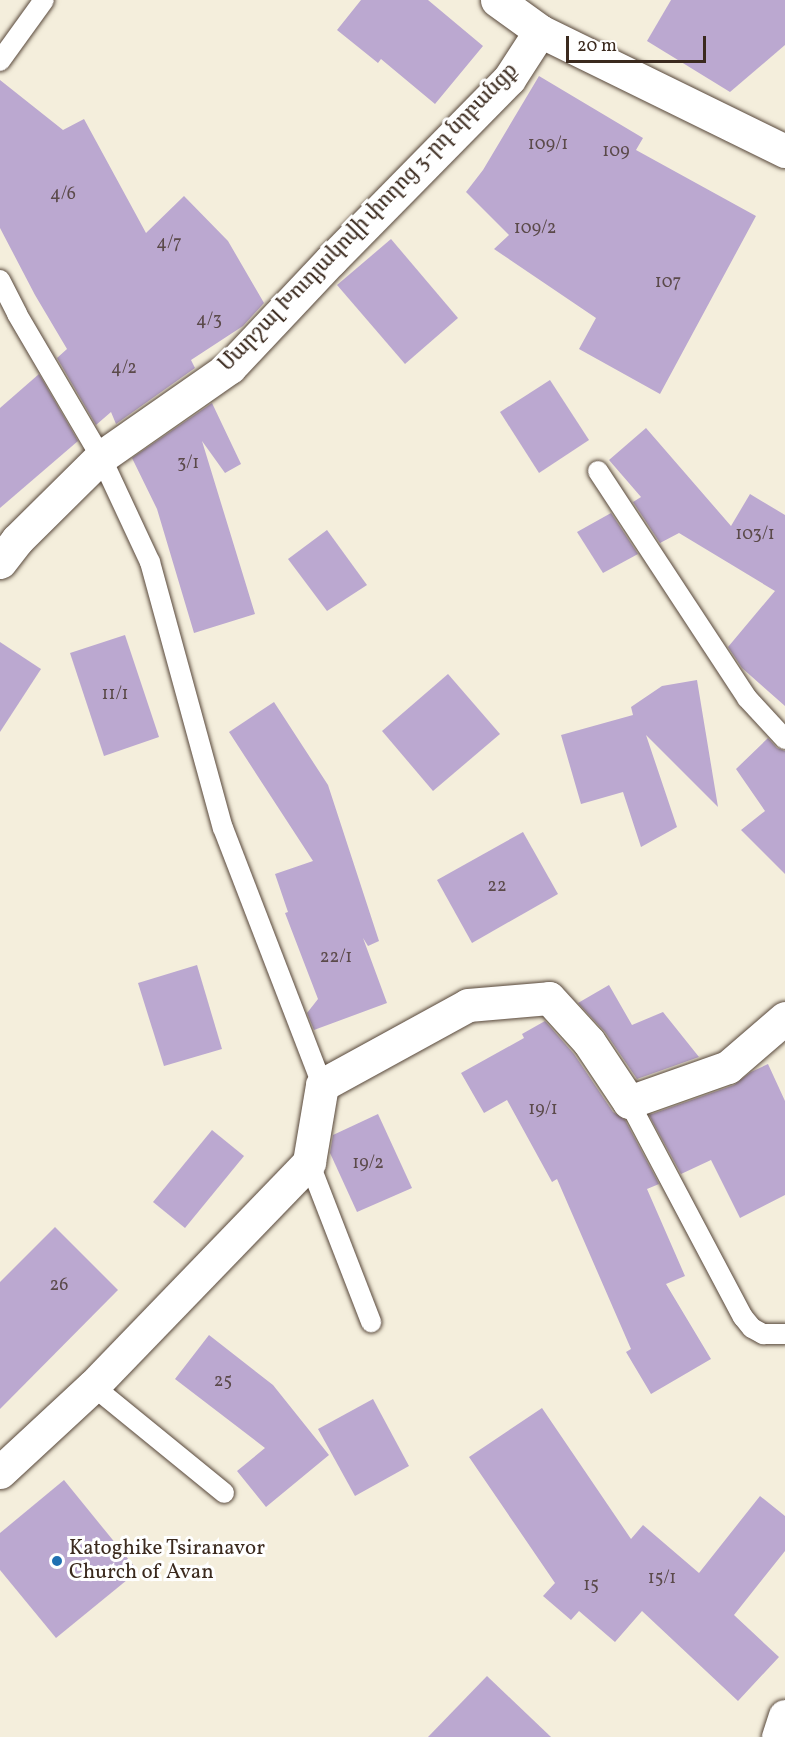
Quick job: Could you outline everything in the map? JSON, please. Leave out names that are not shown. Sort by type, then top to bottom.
[{"type":"street","points":[[497,0],[540,31],[785,151]]},
{"type":"street","name":"Մարշալ Խուդյակովի փողոց 3-րդ նրբանցք","points":[[0,562],[17,540],[100,457],[230,367],[339,251],[509,79],[540,31]]},
{"type":"street","points":[[0,1472],[93,1386],[309,1162],[322,1085],[468,1005],[549,998],[589,1042],[629,1102],[728,1067],[785,1018]]},
{"type":"street","points":[[778,1737],[785,1716]]},
{"type":"lane","points":[[0,61],[44,0]]},
{"type":"lane","points":[[0,280],[17,314],[100,457],[150,562],[223,828],[322,1085]]},
{"type":"lane","points":[[598,471],[747,698],[785,739]]},
{"type":"lane","points":[[629,1102],[744,1317],[752,1328],[763,1334],[785,1334]]},
{"type":"lane","points":[[309,1162],[371,1322]]},
{"type":"lane","points":[[93,1386],[224,1493]]},
{"type":"building","points":[[361,0],[428,0],[483,46],[435,104],[381,59],[378,63],[337,30]]},
{"type":"building","points":[[671,0],[785,0],[785,45],[730,92],[647,41]]},
{"type":"building","points":[[539,76],[643,138],[636,150],[756,216],[660,394],[579,349],[596,318],[494,249],[509,235],[466,192],[483,170]]},
{"type":"building","points":[[0,80],[63,130],[84,119],[146,233],[184,196],[228,241],[264,303],[243,326],[191,360],[195,368],[116,424],[111,412],[96,425],[57,358],[67,349],[35,295],[0,228]]},
{"type":"building","points":[[391,239],[458,318],[405,364],[337,285]]},
{"type":"building","points":[[39,374],[78,441],[0,508],[0,408]]},
{"type":"building","points":[[550,380],[589,440],[539,473],[500,412]]},
{"type":"building","points":[[212,403],[241,464],[225,473],[202,441],[255,614],[194,633],[157,509],[132,458]]},
{"type":"building","points":[[646,428],[731,526],[750,494],[785,515],[785,706],[742,668],[728,647],[775,591],[679,533],[660,543],[633,502],[641,497],[609,460]]},
{"type":"building","points":[[611,513],[638,554],[603,573],[577,532]]},
{"type":"building","points":[[327,530],[367,585],[327,611],[288,559]]},
{"type":"building","points":[[125,635],[159,737],[104,756],[70,653]]},
{"type":"building","points":[[0,642],[41,669],[0,732]]},
{"type":"building","points":[[448,674],[500,734],[433,791],[382,731]]},
{"type":"building","points":[[697,680],[718,807],[646,735],[677,827],[641,847],[623,792],[581,804],[561,735],[633,715],[631,707],[662,686]]},
{"type":"building","points":[[274,702],[328,785],[379,941],[368,946],[363,938],[387,1003],[314,1030],[307,1013],[318,999],[285,913],[288,912],[275,874],[313,861],[229,732]]},
{"type":"building","points":[[768,738],[777,748],[785,751],[785,874],[741,830],[765,811],[736,769]]},
{"type":"building","points":[[523,832],[558,894],[472,943],[437,880]]},
{"type":"building","points":[[197,965],[222,1049],[164,1066],[138,983]]},
{"type":"building","points":[[609,985],[632,1025],[663,1012],[699,1057],[637,1079],[605,1032],[578,1003]]},
{"type":"building","points":[[545,1021],[574,1054],[613,1112],[625,1120],[659,1184],[647,1189],[685,1276],[666,1284],[711,1359],[651,1394],[626,1352],[631,1349],[557,1179],[552,1182],[507,1100],[484,1113],[461,1073],[524,1038],[522,1034]]},
{"type":"building","points":[[768,1064],[785,1101],[785,1195],[740,1218],[711,1160],[681,1174],[649,1115],[734,1085],[751,1072]]},
{"type":"building","points":[[378,1114],[412,1188],[357,1212],[330,1153],[333,1135]]},
{"type":"building","points":[[212,1130],[244,1156],[185,1228],[153,1202]]},
{"type":"building","points":[[55,1227],[118,1290],[0,1409],[0,1282]]},
{"type":"building","points":[[209,1335],[273,1385],[329,1455],[266,1507],[237,1471],[265,1448],[175,1379]]},
{"type":"building","points":[[373,1399],[409,1466],[355,1496],[318,1429]]},
{"type":"building","points":[[542,1408],[631,1539],[643,1525],[699,1573],[760,1496],[785,1516],[785,1551],[734,1615],[779,1657],[738,1701],[642,1611],[615,1642],[579,1611],[571,1620],[543,1596],[555,1583],[469,1457]]},
{"type":"building","points":[[64,1480],[138,1571],[56,1638],[0,1570],[0,1533]]},
{"type":"building","points":[[487,1676],[551,1737],[428,1737]]},
{"type":"place","name":"Katoghike Tsiranavor Church of Avan","points":[[57,1561]]}]
